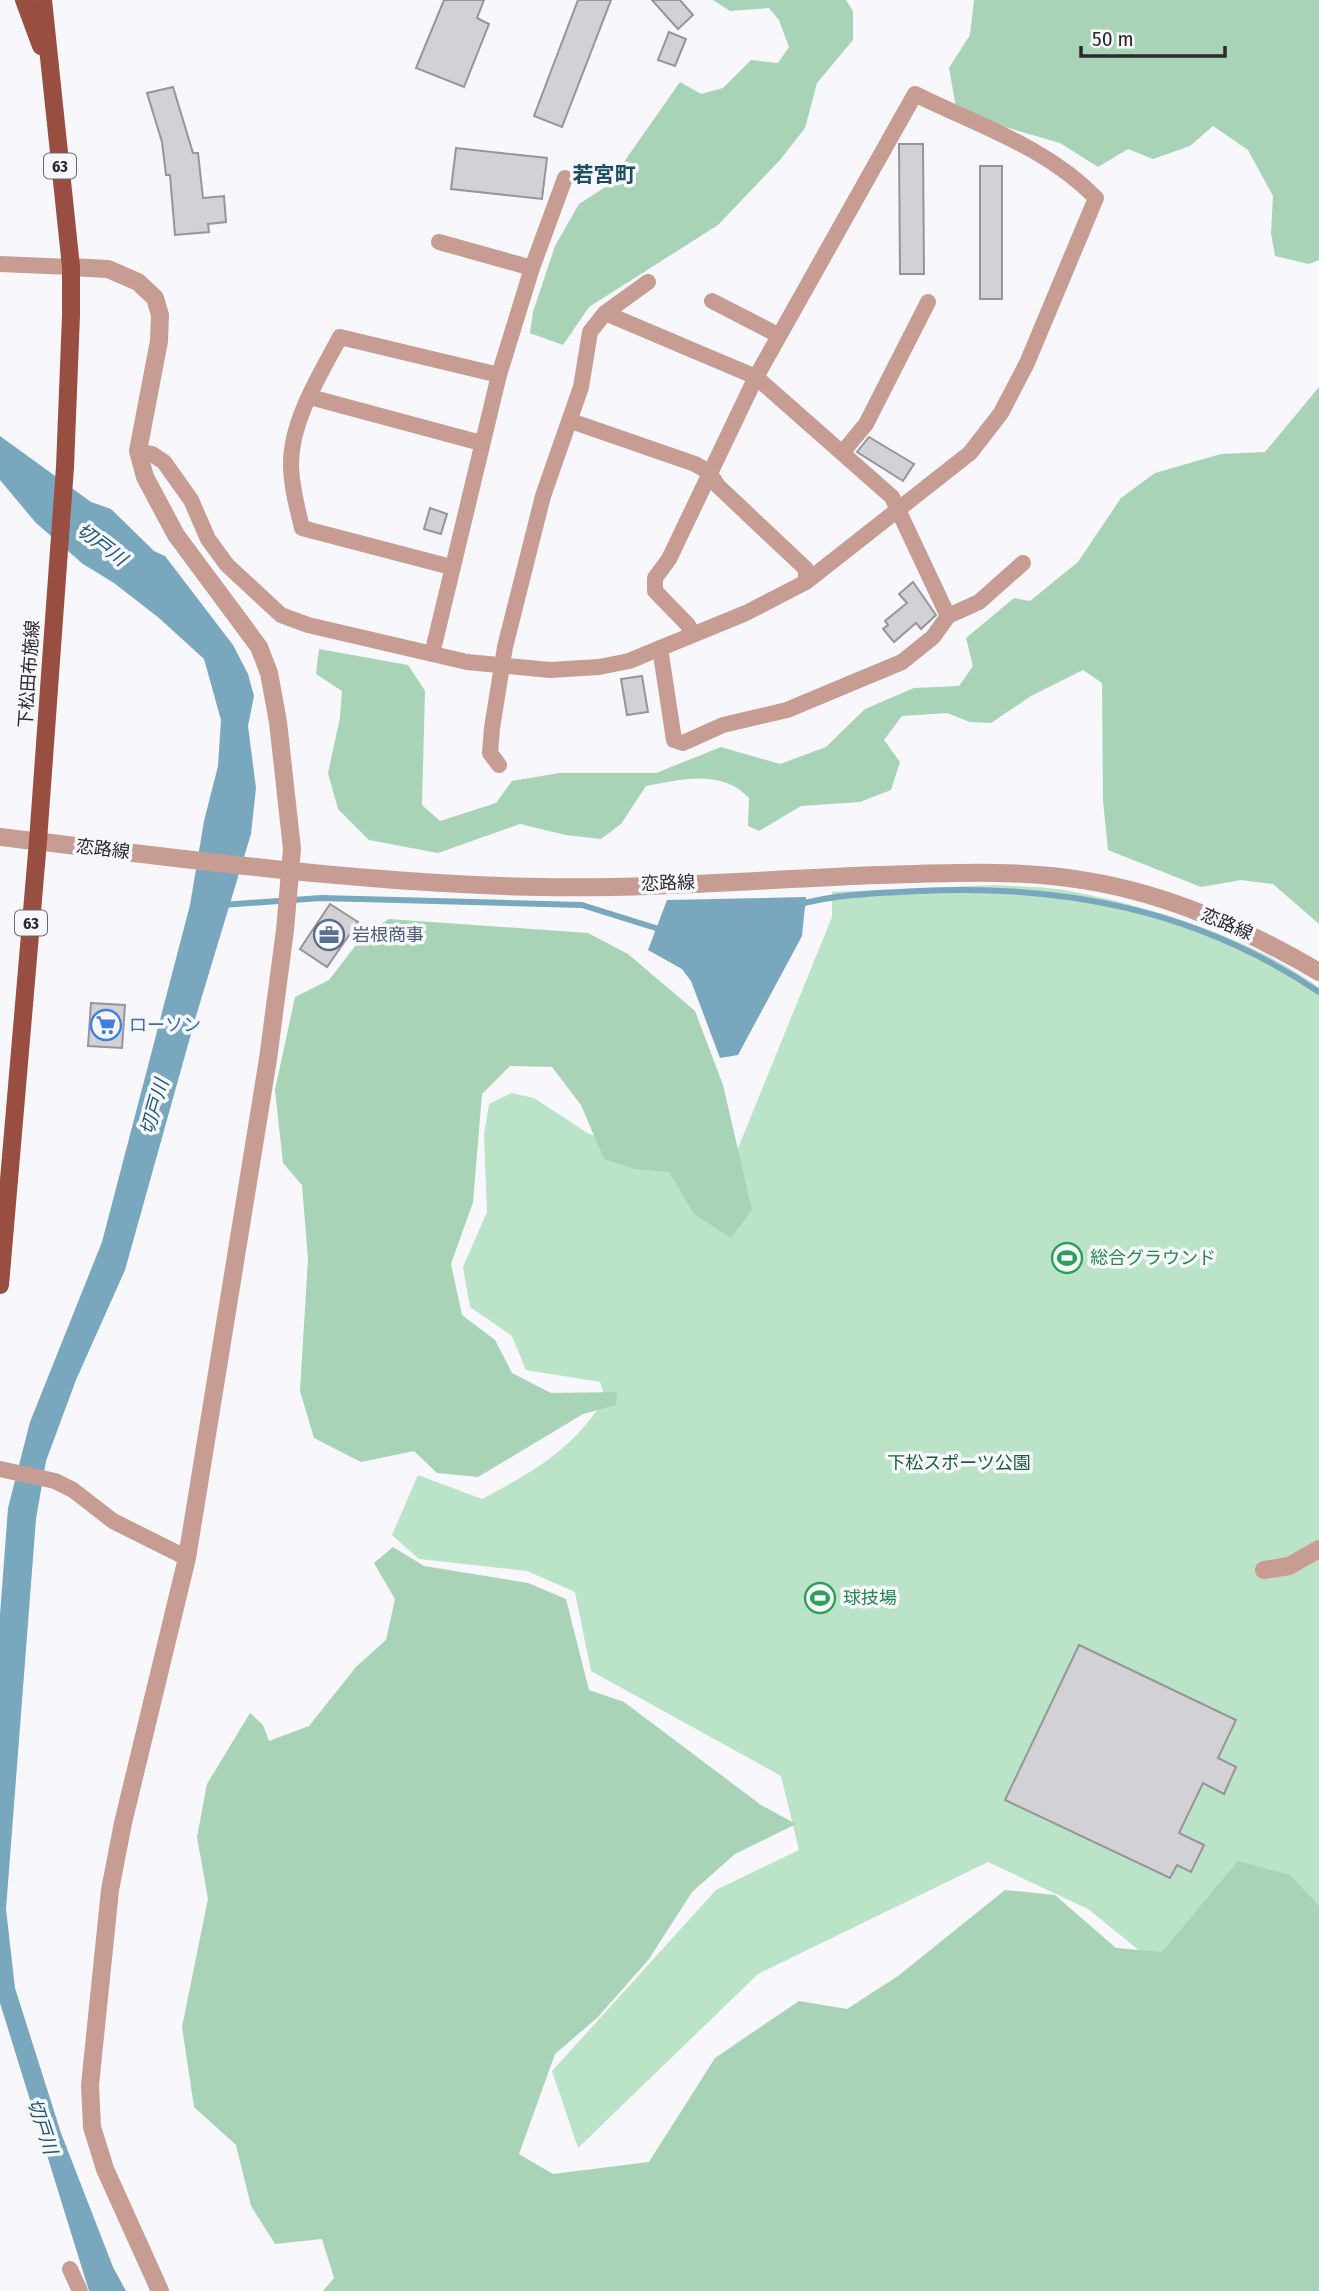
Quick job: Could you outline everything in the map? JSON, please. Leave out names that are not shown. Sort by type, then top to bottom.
[{"type":"main road","name":"下松田布施線","points":[[24,0],[48,66]]},
{"type":"main road","name":"下松田布施線","points":[[0,1285],[38,841],[65,467],[71,267],[43,0]]},
{"type":"street","points":[[138,451],[152,454],[164,462],[191,500],[208,538],[227,565],[281,615],[308,625],[432,654],[504,665],[550,670],[599,667],[629,661],[746,613],[806,582],[970,453],[1001,413],[1027,363],[1096,198],[1072,173],[1023,142],[915,94],[778,335],[669,559],[655,578],[655,591],[688,625],[692,634]]},
{"type":"street","points":[[432,654],[499,375],[532,268],[565,178]]},
{"type":"street","points":[[439,242],[532,268]]},
{"type":"street","points":[[0,264],[108,269],[138,282],[155,298],[160,315],[159,341],[138,451],[145,477],[176,535],[258,647],[269,673],[287,798],[291,869],[268,1059],[187,1558],[123,1823],[110,1890],[90,2085],[92,2127],[104,2169],[160,2291]]},
{"type":"street","points":[[499,765],[491,753],[491,740],[505,647],[543,496],[581,387],[590,332],[605,313],[649,282]]},
{"type":"street","points":[[712,301],[778,335]]},
{"type":"street","points":[[842,453],[866,424],[928,302]]},
{"type":"street","points":[[605,313],[756,377],[892,498],[900,509],[948,616]]},
{"type":"street","points":[[451,567],[302,528],[291,464],[294,440],[310,397],[340,337],[499,375]]},
{"type":"street","points":[[310,397],[481,443]]},
{"type":"street","points":[[571,421],[695,464],[709,472],[719,486],[807,569],[806,582]]},
{"type":"street","points":[[660,648],[674,740],[683,743],[723,725],[787,710],[902,662],[933,636],[948,616],[979,602],[1023,563]]},
{"type":"street","name":"恋路線","points":[[0,837],[350,877],[545,887],[962,873],[1033,874],[1090,881],[1208,915],[1265,940],[1319,972]]},
{"type":"street","points":[[5,1469],[55,1481],[73,1490],[113,1521],[187,1558]]},
{"type":"street","points":[[1264,1570],[1289,1566],[1319,1549]]},
{"type":"street","points":[[70,2269],[80,2291]]},
{"type":"green space","points":[[713,0],[846,0],[853,11],[853,40],[817,83],[805,128],[780,160],[718,225],[589,307],[563,345],[530,333],[533,312],[555,246],[579,204],[607,186],[680,82],[701,94],[723,88],[751,60],[778,63],[789,47],[779,20],[769,8],[730,11]]},
{"type":"green space","points":[[974,0],[1319,0],[1319,260],[1309,264],[1275,256],[1271,233],[1273,196],[1248,150],[1213,126],[1190,146],[1153,159],[1128,149],[1098,167],[1060,143],[957,113],[949,68],[970,35]]},
{"type":"green space","points":[[1319,387],[1319,924],[1273,884],[1241,880],[1201,887],[1108,850],[1103,801],[1102,683],[1083,670],[1031,696],[991,723],[970,722],[947,713],[902,716],[884,740],[900,762],[891,790],[860,802],[801,806],[759,831],[748,826],[749,798],[727,783],[701,778],[646,786],[621,824],[601,839],[566,835],[520,824],[438,853],[369,840],[338,809],[328,773],[340,718],[342,691],[316,674],[319,649],[408,665],[425,691],[422,805],[440,821],[496,803],[512,781],[559,773],[656,773],[721,747],[780,764],[826,747],[865,709],[914,688],[959,686],[973,666],[966,638],[1014,598],[1030,601],[1078,562],[1121,498],[1155,473],[1221,454],[1265,452]]},
{"type":"green space","name":"下松スポーツ公園","points":[[994,885],[1060,889],[1166,915],[1232,939],[1293,970],[1319,988],[1319,1909],[1161,1968],[1088,1909],[988,1862],[758,1974],[578,2148],[552,2071],[716,1890],[799,1850],[781,1776],[591,1671],[575,1592],[527,1571],[419,1559],[392,1535],[418,1475],[482,1499],[551,1458],[580,1432],[605,1398],[600,1382],[526,1370],[512,1336],[470,1307],[463,1267],[487,1212],[484,1134],[489,1104],[511,1093],[534,1098],[589,1134],[730,1168],[832,917],[832,892]]},
{"type":"green space","points":[[389,919],[588,933],[628,954],[695,1011],[723,1085],[752,1210],[731,1238],[694,1214],[669,1172],[635,1169],[604,1159],[581,1105],[552,1067],[510,1066],[482,1094],[473,1202],[451,1264],[462,1315],[495,1340],[512,1373],[551,1393],[617,1392],[616,1405],[583,1414],[478,1477],[437,1473],[414,1451],[361,1462],[314,1438],[300,1391],[308,1259],[302,1185],[283,1163],[275,1090],[295,997],[329,980],[363,936]]},
{"type":"green space","points":[[393,1547],[424,1566],[528,1583],[566,1599],[589,1690],[624,1702],[761,1805],[796,1824],[735,1854],[692,1892],[649,1959],[598,2017],[555,2054],[519,2154],[553,2174],[649,2162],[715,2058],[799,2001],[847,2009],[898,1976],[1005,1890],[1055,1895],[1116,1948],[1162,1952],[1238,1861],[1290,1875],[1319,1906],[1319,2291],[323,2291],[334,2278],[322,2239],[275,2244],[251,2206],[236,2145],[194,2107],[182,2027],[208,1899],[197,1837],[207,1784],[250,1713],[263,1725],[269,1741],[309,1726],[356,1667],[386,1640],[395,1599],[374,1563]]},
{"type":"water","name":"切戸川","points":[[0,436],[91,502],[111,509],[154,551],[165,556],[233,645],[248,674],[254,696],[248,726],[256,788],[251,834],[196,1016],[125,1270],[76,1380],[46,1461],[36,1519],[6,1909],[15,1988],[61,2133],[113,2267],[126,2291],[89,2291],[0,2003],[0,1615],[8,1508],[30,1422],[102,1242],[190,905],[204,821],[218,766],[221,720],[204,659],[159,618],[114,583],[83,564],[36,523],[0,480]]},
{"type":"water","points":[[806,897],[802,936],[738,1055],[720,1058],[691,981],[682,969],[648,950],[667,900]]},
{"type":"building","points":[[444,0],[484,0],[477,18],[489,24],[464,87],[416,68]]},
{"type":"building","points":[[578,0],[611,0],[562,127],[534,116]]},
{"type":"building","points":[[652,0],[680,0],[693,15],[678,29]]},
{"type":"building","points":[[669,32],[686,39],[675,66],[658,60]]},
{"type":"building","points":[[173,87],[193,153],[198,153],[203,198],[224,196],[226,222],[208,224],[209,232],[175,235],[170,175],[166,175],[162,142],[147,93]]},
{"type":"building","points":[[899,144],[923,144],[924,274],[900,274]]},
{"type":"building","points":[[456,148],[547,158],[542,199],[451,189]]},
{"type":"building","points":[[980,166],[1002,166],[1002,299],[980,299]]},
{"type":"building","points":[[869,437],[914,464],[903,481],[857,452]]},
{"type":"building","points":[[430,508],[447,514],[441,534],[424,529]]},
{"type":"building","points":[[913,582],[936,615],[921,629],[916,623],[894,642],[883,629],[888,625],[885,621],[907,603],[899,594]]},
{"type":"building","points":[[642,676],[648,712],[627,715],[621,679]]},
{"type":"building","name":"岩根商事","points":[[330,904],[358,922],[327,967],[300,949]]},
{"type":"building","points":[[91,1003],[125,1005],[122,1048],[88,1046]]},
{"type":"building","points":[[1079,1645],[1236,1720],[1218,1758],[1236,1767],[1224,1794],[1203,1783],[1179,1833],[1204,1845],[1191,1872],[1177,1865],[1170,1878],[1005,1800]]},
{"type":"waterway","points":[[797,905],[843,896],[919,891],[1026,892],[1077,898],[1128,908],[1177,922],[1273,964],[1319,992]]},
{"type":"waterway","points":[[222,905],[321,898],[582,905],[662,930]]},
{"type":"place","name":"岩根商事","points":[[329,935]]},
{"type":"place","name":"ローソン","points":[[106,1025]]},
{"type":"place","name":"総合グラウンド","points":[[1067,1258]]},
{"type":"place","name":"球技場","points":[[820,1598]]},
{"type":"district","name":"若宮町","points":[[604,175]]}]
